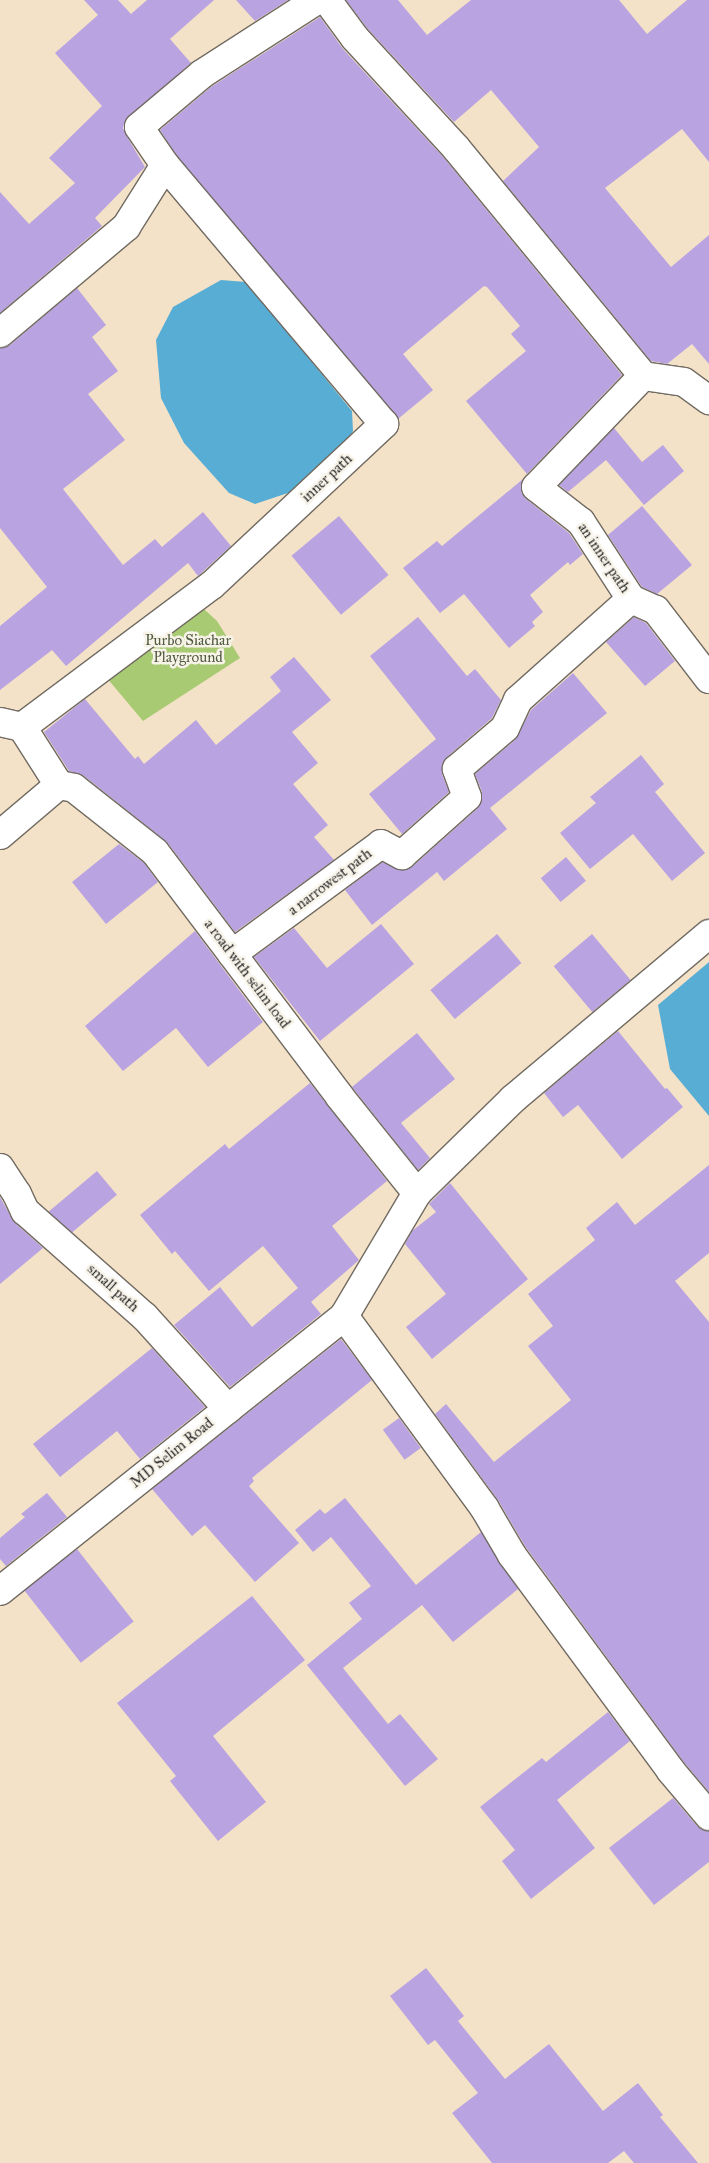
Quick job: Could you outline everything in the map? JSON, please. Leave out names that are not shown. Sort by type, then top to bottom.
[{"type":"street","points":[[0,333],[126,227],[165,165],[139,127],[202,74],[317,0]]},
{"type":"street","points":[[326,0],[355,38],[456,148],[642,376],[684,382],[709,400]]},
{"type":"street","name":"inner path","points":[[11,724],[212,585],[384,424],[165,165]]},
{"type":"street","name":"an inner path","points":[[642,376],[536,487],[581,522],[632,599],[656,610],[709,678]]},
{"type":"street","name":"a narrowest path","points":[[232,954],[380,844],[402,855],[467,797],[457,769],[505,728],[518,700],[632,599]]},
{"type":"street","points":[[0,835],[59,785],[11,724]]},
{"type":"street","name":"a road with selim load","points":[[59,785],[74,788],[155,852],[340,1097],[417,1193]]},
{"type":"street","points":[[709,934],[512,1099],[417,1193],[344,1316],[485,1509],[512,1555],[671,1771],[709,1816]]},
{"type":"street","name":"small path","points":[[0,1168],[17,1194],[25,1211],[145,1316],[228,1409]]},
{"type":"street","name":"MD Selim Road","points":[[0,1590],[344,1316]]},
{"type":"green space","name":"Purbo Siachar Playground","points":[[193,599],[217,621],[240,658],[143,721],[101,671]]},
{"type":"water","points":[[221,280],[246,282],[352,411],[353,431],[341,452],[294,491],[255,504],[229,493],[184,443],[161,398],[156,340],[173,307]]},
{"type":"water","points":[[709,962],[709,1116],[670,1069],[658,1005]]},
{"type":"building","points":[[84,0],[118,0],[131,14],[147,0],[214,0],[170,39],[191,63],[125,121],[123,128],[126,135],[145,167],[95,218],[102,226],[0,313],[0,192],[29,224],[75,183],[49,158],[102,106],[55,53],[98,15]]},
{"type":"building","points":[[236,0],[288,0],[255,21]]},
{"type":"building","points":[[346,0],[398,0],[427,35],[471,0],[619,0],[647,34],[687,0],[709,0],[709,162],[682,129],[605,188],[671,267],[709,235],[709,364],[692,344],[667,364],[651,361],[503,181],[539,147],[491,90],[454,122],[367,28]]},
{"type":"building","points":[[320,17],[343,49],[444,158],[622,375],[527,474],[466,401],[526,351],[511,334],[520,326],[487,287],[484,286],[403,354],[433,390],[398,419],[177,156],[160,130],[211,87]]},
{"type":"building","points":[[77,288],[106,325],[92,337],[118,371],[88,394],[125,440],[63,489],[123,565],[155,539],[162,547],[203,512],[231,546],[198,576],[188,563],[66,666],[52,650],[0,690],[0,626],[47,587],[0,528],[0,348],[10,345]]},
{"type":"building","points":[[614,428],[642,462],[663,445],[684,471],[644,505],[606,460],[568,492],[559,485]]},
{"type":"building","points":[[523,479],[521,492],[526,499],[569,533],[583,554],[570,565],[568,562],[530,595],[543,612],[532,622],[535,626],[509,648],[464,594],[440,613],[403,568],[437,541],[442,546]]},
{"type":"building","points":[[642,506],[692,565],[657,594],[642,587],[608,535]]},
{"type":"building","points":[[339,516],[388,575],[341,615],[292,556]]},
{"type":"building","points":[[418,617],[467,676],[475,669],[501,700],[492,718],[447,757],[442,764],[442,774],[449,792],[402,834],[369,794],[436,739],[370,656]]},
{"type":"building","points":[[634,617],[646,623],[675,661],[645,686],[606,642]]},
{"type":"building","points":[[294,657],[331,700],[292,732],[318,763],[293,784],[328,825],[314,837],[334,860],[235,932],[167,842],[84,776],[69,771],[44,732],[85,699],[135,759],[138,756],[144,764],[196,720],[216,745],[281,691],[270,677]]},
{"type":"building","points":[[573,673],[607,713],[490,808],[507,829],[444,881],[437,872],[372,925],[345,890],[382,862],[403,870],[412,867],[477,809],[482,801],[482,792],[475,774],[515,740],[531,710]]},
{"type":"building","points":[[641,755],[664,784],[655,792],[705,853],[672,881],[633,834],[590,869],[560,833],[596,803],[590,797]]},
{"type":"building","points":[[119,844],[144,863],[158,882],[106,924],[72,882]]},
{"type":"building","points":[[566,857],[586,881],[561,902],[541,878]]},
{"type":"building","points":[[381,924],[414,964],[320,1041],[254,957],[294,928],[327,968]]},
{"type":"building","points":[[195,931],[263,1022],[208,1067],[176,1028],[123,1071],[85,1026]]},
{"type":"building","points":[[497,934],[521,963],[455,1019],[430,990]]},
{"type":"building","points":[[592,934],[631,980],[592,1012],[554,966]]},
{"type":"building","points":[[618,1031],[665,1089],[667,1088],[683,1107],[622,1159],[578,1105],[563,1117],[544,1093]]},
{"type":"building","points":[[417,1033],[455,1079],[401,1123],[430,1158],[418,1170],[352,1087]]},
{"type":"building","points":[[310,1083],[387,1181],[332,1226],[359,1260],[311,1302],[321,1314],[230,1387],[174,1325],[220,1287],[252,1327],[298,1288],[263,1246],[209,1291],[175,1251],[172,1254],[140,1215],[225,1144],[229,1149]]},
{"type":"building","points":[[709,1165],[709,1253],[675,1281],[709,1322],[709,1792],[683,1761],[525,1546],[498,1500],[435,1414],[446,1404],[494,1462],[571,1400],[528,1346],[553,1326],[528,1294],[595,1240],[586,1228],[617,1202],[635,1225]]},
{"type":"building","points":[[97,1171],[117,1195],[69,1235],[49,1211]]},
{"type":"building","points":[[450,1183],[528,1279],[432,1359],[406,1327],[446,1294],[405,1244],[412,1231],[436,1212],[429,1204]]},
{"type":"building","points":[[0,1197],[14,1222],[43,1248],[0,1284]]},
{"type":"building","points":[[341,1339],[372,1380],[252,1478],[254,1481],[249,1486],[299,1543],[255,1582],[205,1525],[192,1536],[152,1489]]},
{"type":"building","points":[[152,1348],[205,1407],[140,1459],[117,1431],[60,1477],[33,1444]]},
{"type":"building","points":[[399,1418],[421,1448],[405,1460],[383,1430]]},
{"type":"building","points":[[47,1493],[67,1517],[6,1566],[0,1559],[0,1538],[25,1517],[21,1514]]},
{"type":"building","points":[[345,1498],[416,1585],[481,1532],[518,1589],[453,1642],[422,1605],[343,1668],[388,1724],[400,1714],[438,1759],[405,1786],[307,1665],[362,1619],[349,1603],[371,1586],[331,1537],[313,1552],[295,1530],[320,1509],[325,1514]]},
{"type":"building","points":[[77,1549],[134,1621],[81,1663],[24,1590]]},
{"type":"building","points":[[252,1596],[305,1660],[213,1736],[266,1802],[218,1841],[170,1781],[176,1776],[117,1703]]},
{"type":"building","points":[[608,1712],[630,1741],[557,1800],[595,1848],[531,1899],[502,1861],[515,1850],[480,1807],[542,1758],[546,1762]]},
{"type":"building","points":[[673,1798],[697,1826],[709,1831],[709,1862],[654,1905],[609,1848]]},
{"type":"building","points":[[426,1968],[464,2016],[458,2021],[505,2079],[549,2044],[603,2111],[638,2083],[663,2115],[660,2117],[698,2163],[634,2163],[624,2151],[608,2163],[492,2163],[452,2113],[478,2093],[435,2040],[428,2045],[390,1996]]}]
